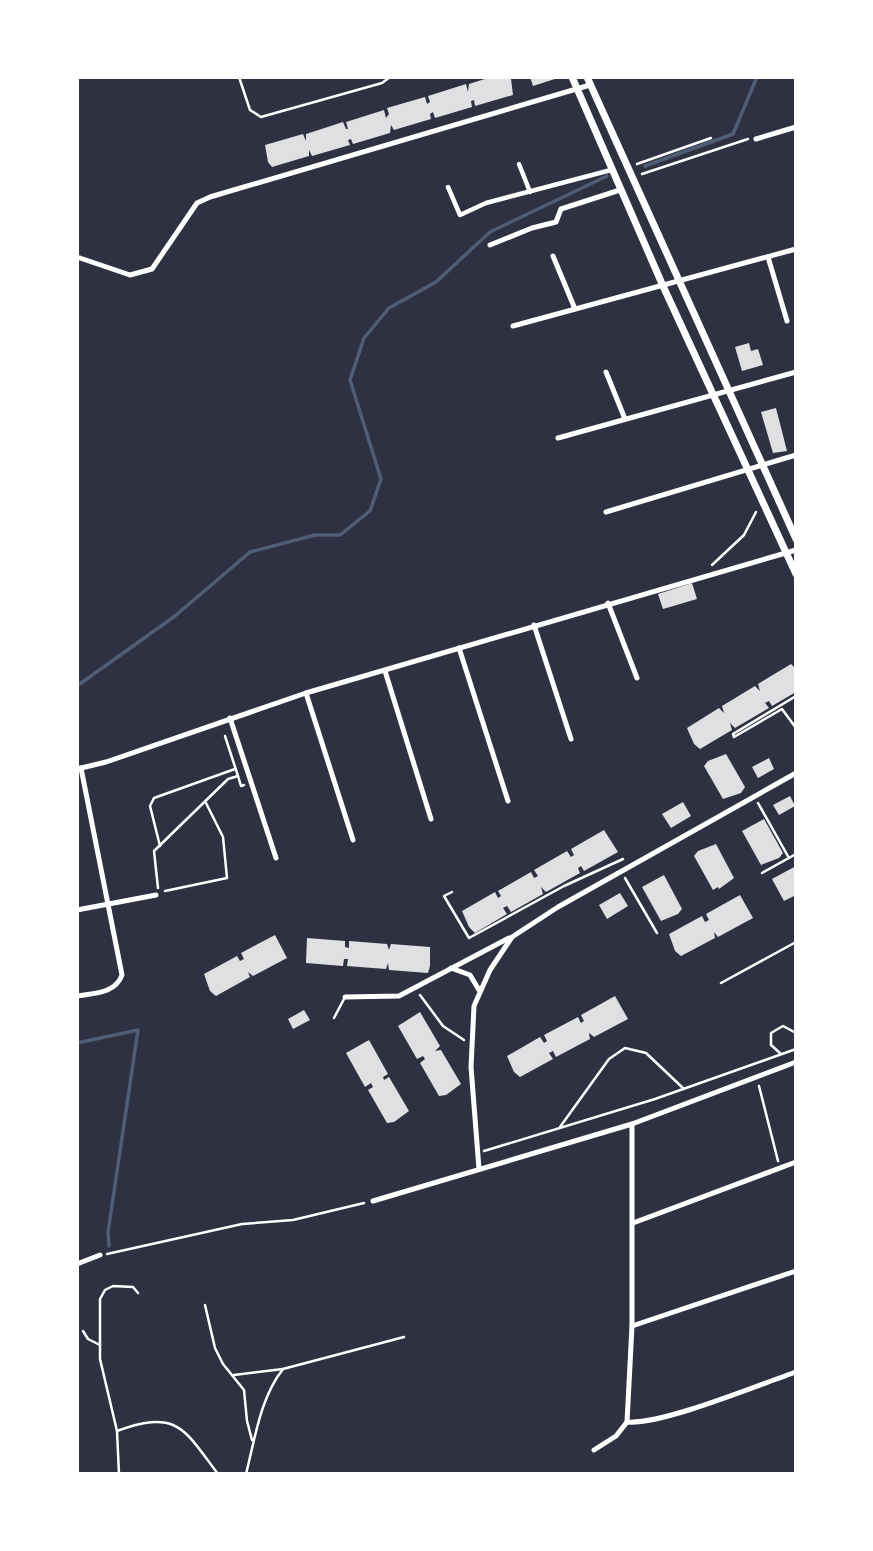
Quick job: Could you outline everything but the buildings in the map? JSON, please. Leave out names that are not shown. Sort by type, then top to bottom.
[{"type":"street","points":[[572,77],[663,286],[796,574]]},
{"type":"street","points":[[77,257],[130,275],[152,269],[166,254],[178,227],[197,203],[203,200],[254,182],[575,89],[589,81],[796,539]]},
{"type":"street","points":[[756,139],[796,127]]},
{"type":"street","points":[[519,164],[530,192]]},
{"type":"street","points":[[448,187],[460,215],[486,203],[611,170]]},
{"type":"street","points":[[490,245],[532,228],[556,222],[561,209],[620,190]]},
{"type":"street","points":[[513,326],[796,249]]},
{"type":"street","points":[[553,256],[575,310]]},
{"type":"street","points":[[768,257],[787,321]]},
{"type":"street","points":[[606,372],[625,419]]},
{"type":"street","points":[[558,438],[796,372]]},
{"type":"street","points":[[606,512],[796,455]]},
{"type":"street","points":[[77,996],[107,991],[117,984],[122,975],[79,768],[306,693],[784,551],[796,550]]},
{"type":"street","points":[[608,603],[637,678]]},
{"type":"street","points":[[534,625],[571,739]]},
{"type":"street","points":[[459,648],[508,801]]},
{"type":"street","points":[[385,671],[431,819]]},
{"type":"street","points":[[306,693],[353,840]]},
{"type":"street","points":[[230,718],[276,858]]},
{"type":"street","points":[[345,997],[398,996],[416,989],[512,937],[558,907],[796,772]]},
{"type":"street","points":[[77,910],[156,895]]},
{"type":"street","points":[[479,1169],[471,1044],[479,990],[512,937]]},
{"type":"street","points":[[451,968],[470,975],[479,990]]},
{"type":"street","points":[[373,1201],[632,1124],[796,1062]]},
{"type":"street","points":[[594,1450],[616,1436],[627,1422],[632,1326],[632,1124]]},
{"type":"street","points":[[633,1223],[796,1163]]},
{"type":"street","points":[[77,1264],[100,1255]]},
{"type":"street","points":[[632,1326],[796,1271]]},
{"type":"street","points":[[627,1422],[643,1422],[664,1416],[796,1373]]},
{"type":"lane","points":[[239,77],[250,110],[261,117],[382,83],[390,77]]},
{"type":"lane","points":[[334,1018],[345,997]]},
{"type":"lane","points":[[119,1474],[117,1431],[100,1345],[100,1299],[105,1290],[113,1286],[132,1287],[138,1293]]},
{"type":"lane","points":[[205,1305],[215,1348],[223,1364],[244,1390],[252,1440]]},
{"type":"lane","points":[[83,1331],[88,1339],[100,1345]]},
{"type":"lane","points":[[233,1375],[283,1369],[404,1337]]},
{"type":"lane","points":[[246,1474],[252,1440],[274,1380],[283,1369]]},
{"type":"lane","points":[[117,1431],[140,1423],[173,1423],[185,1430],[218,1474]]},
{"type":"path","points":[[626,166],[711,138]]},
{"type":"path","points":[[632,177],[745,138],[756,139]]},
{"type":"path","points":[[702,575],[744,535],[760,499]]},
{"type":"path","points":[[796,696],[733,734],[734,737],[782,709],[786,710],[796,728]]},
{"type":"path","points":[[160,847],[150,806],[153,798],[235,769]]},
{"type":"path","points":[[205,803],[223,837],[227,878],[161,891],[154,851],[228,779],[238,776],[241,786],[253,784]]},
{"type":"path","points":[[758,804],[789,858]]},
{"type":"path","points":[[762,873],[796,854]]},
{"type":"path","points":[[452,892],[444,895],[469,939],[564,886],[624,859]]},
{"type":"path","points":[[626,880],[657,933]]},
{"type":"path","points":[[156,895],[159,886]]},
{"type":"path","points":[[721,983],[796,942]]},
{"type":"path","points":[[416,989],[443,1026],[471,1044]]},
{"type":"path","points":[[781,1054],[771,1045],[771,1033],[783,1026],[796,1032]]},
{"type":"path","points":[[559,1129],[609,1059],[625,1048],[646,1052],[684,1088]]},
{"type":"path","points":[[478,1153],[559,1129],[796,1049]]},
{"type":"path","points":[[757,1076],[780,1168]]},
{"type":"path","points":[[100,1255],[242,1224],[293,1220],[373,1201]]},
{"type":"waterway","points":[[645,166],[733,134],[757,77]]},
{"type":"waterway","points":[[77,686],[175,616],[250,552],[315,535],[340,535],[370,511],[381,479],[350,380],[364,338],[389,308],[436,282],[490,232],[607,176]]},
{"type":"waterway","points":[[77,1043],[138,1030],[108,1232],[109,1246]]}]
